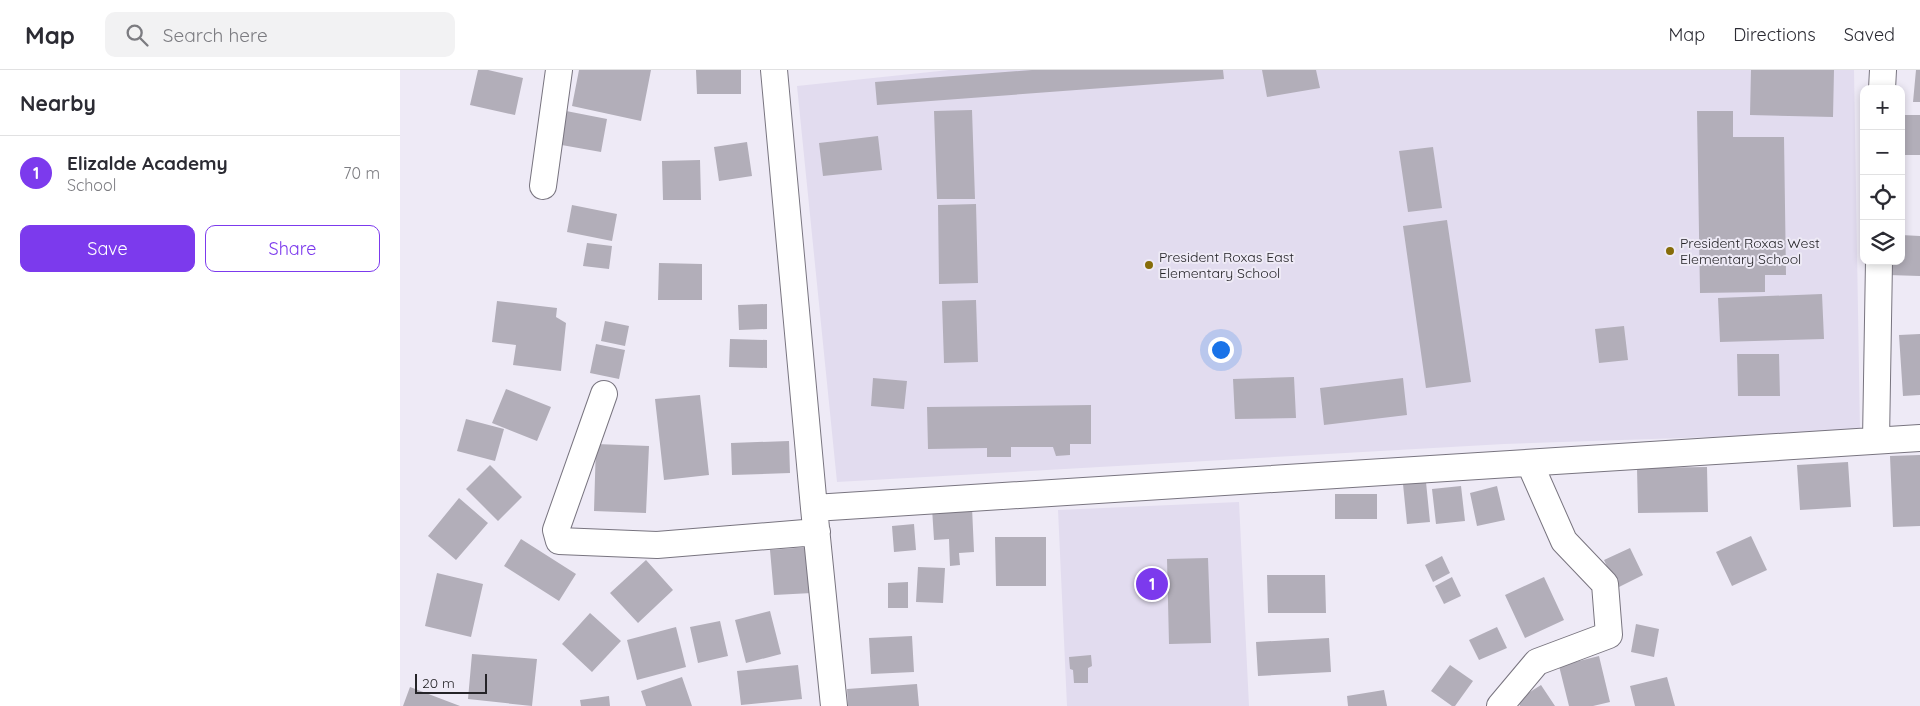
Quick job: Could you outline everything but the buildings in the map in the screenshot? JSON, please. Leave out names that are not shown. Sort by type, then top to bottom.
[{"type":"street","points":[[542,186],[559,70]]},
{"type":"street","points":[[774,70],[834,706]]},
{"type":"street","points":[[1882,85],[1883,70]]},
{"type":"street","points":[[1876,440],[1879,265]]},
{"type":"street","points":[[604,394],[556,530],[559,542],[657,545],[815,520],[1530,464],[1920,438]]},
{"type":"street","points":[[1500,706],[1536,662],[1609,635],[1606,584],[1564,541],[1530,464]]},
{"type":"shaded area","name":"President Roxas East Elementary School","points":[[949,70],[1854,70],[1860,432],[1504,444],[837,482],[797,86]]},
{"type":"shaded area","points":[[1239,502],[1249,706],[1067,706],[1058,510]]},
{"type":"place","name":"President Roxas West Elementary School","points":[[1670,251]]},
{"type":"place","name":"President Roxas East Elementary School","points":[[1149,265]]},
{"type":"place","name":"Elizalde Academy","points":[[1152,584]]}]
